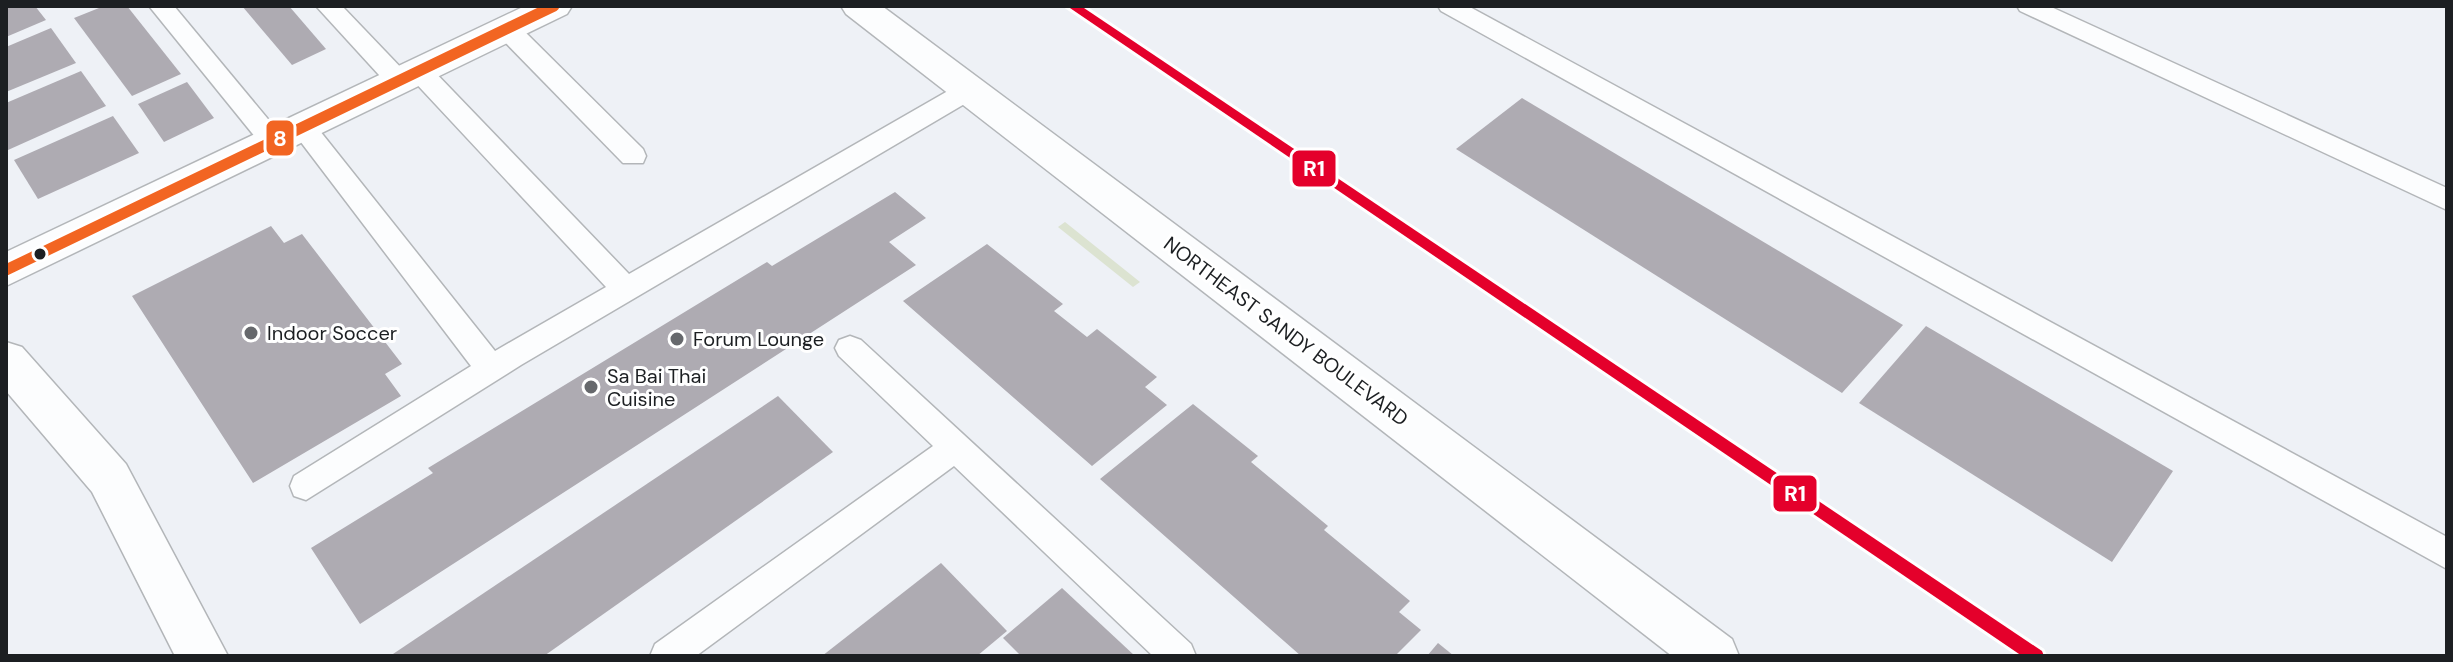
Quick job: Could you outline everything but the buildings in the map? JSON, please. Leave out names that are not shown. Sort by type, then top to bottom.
[{"type":"main road","name":"NORTHEAST SANDY BOULEVARD","points":[[859,6],[1713,656]]},
{"type":"main road","points":[[6,270],[531,14]]},
{"type":"main road","points":[[6,360],[109,478],[202,656]]},
{"type":"lane","points":[[161,6],[288,135],[490,368]]},
{"type":"lane","points":[[328,6],[409,76],[627,290]]},
{"type":"lane","points":[[1450,6],[2385,523],[2447,554]]},
{"type":"lane","points":[[2029,6],[2447,200]]},
{"type":"lane","points":[[531,14],[633,156]]},
{"type":"lane","points":[[306,486],[490,368],[969,90]]},
{"type":"lane","points":[[850,348],[1178,656]]},
{"type":"lane","points":[[668,656],[955,447]]},
{"type":"green space","points":[[1065,222],[1140,282],[1133,287],[1058,227]]},
{"type":"transit line","name":"8","points":[[6,270],[554,6]]},
{"type":"transit line","name":"R1","points":[[1073,6],[2036,656]]},
{"type":"place","name":"Indoor Soccer","points":[[251,333]]},
{"type":"place","name":"Forum Lounge","points":[[677,339]]},
{"type":"place","name":"Sa Bai Thai Cuisine","points":[[591,387]]}]
